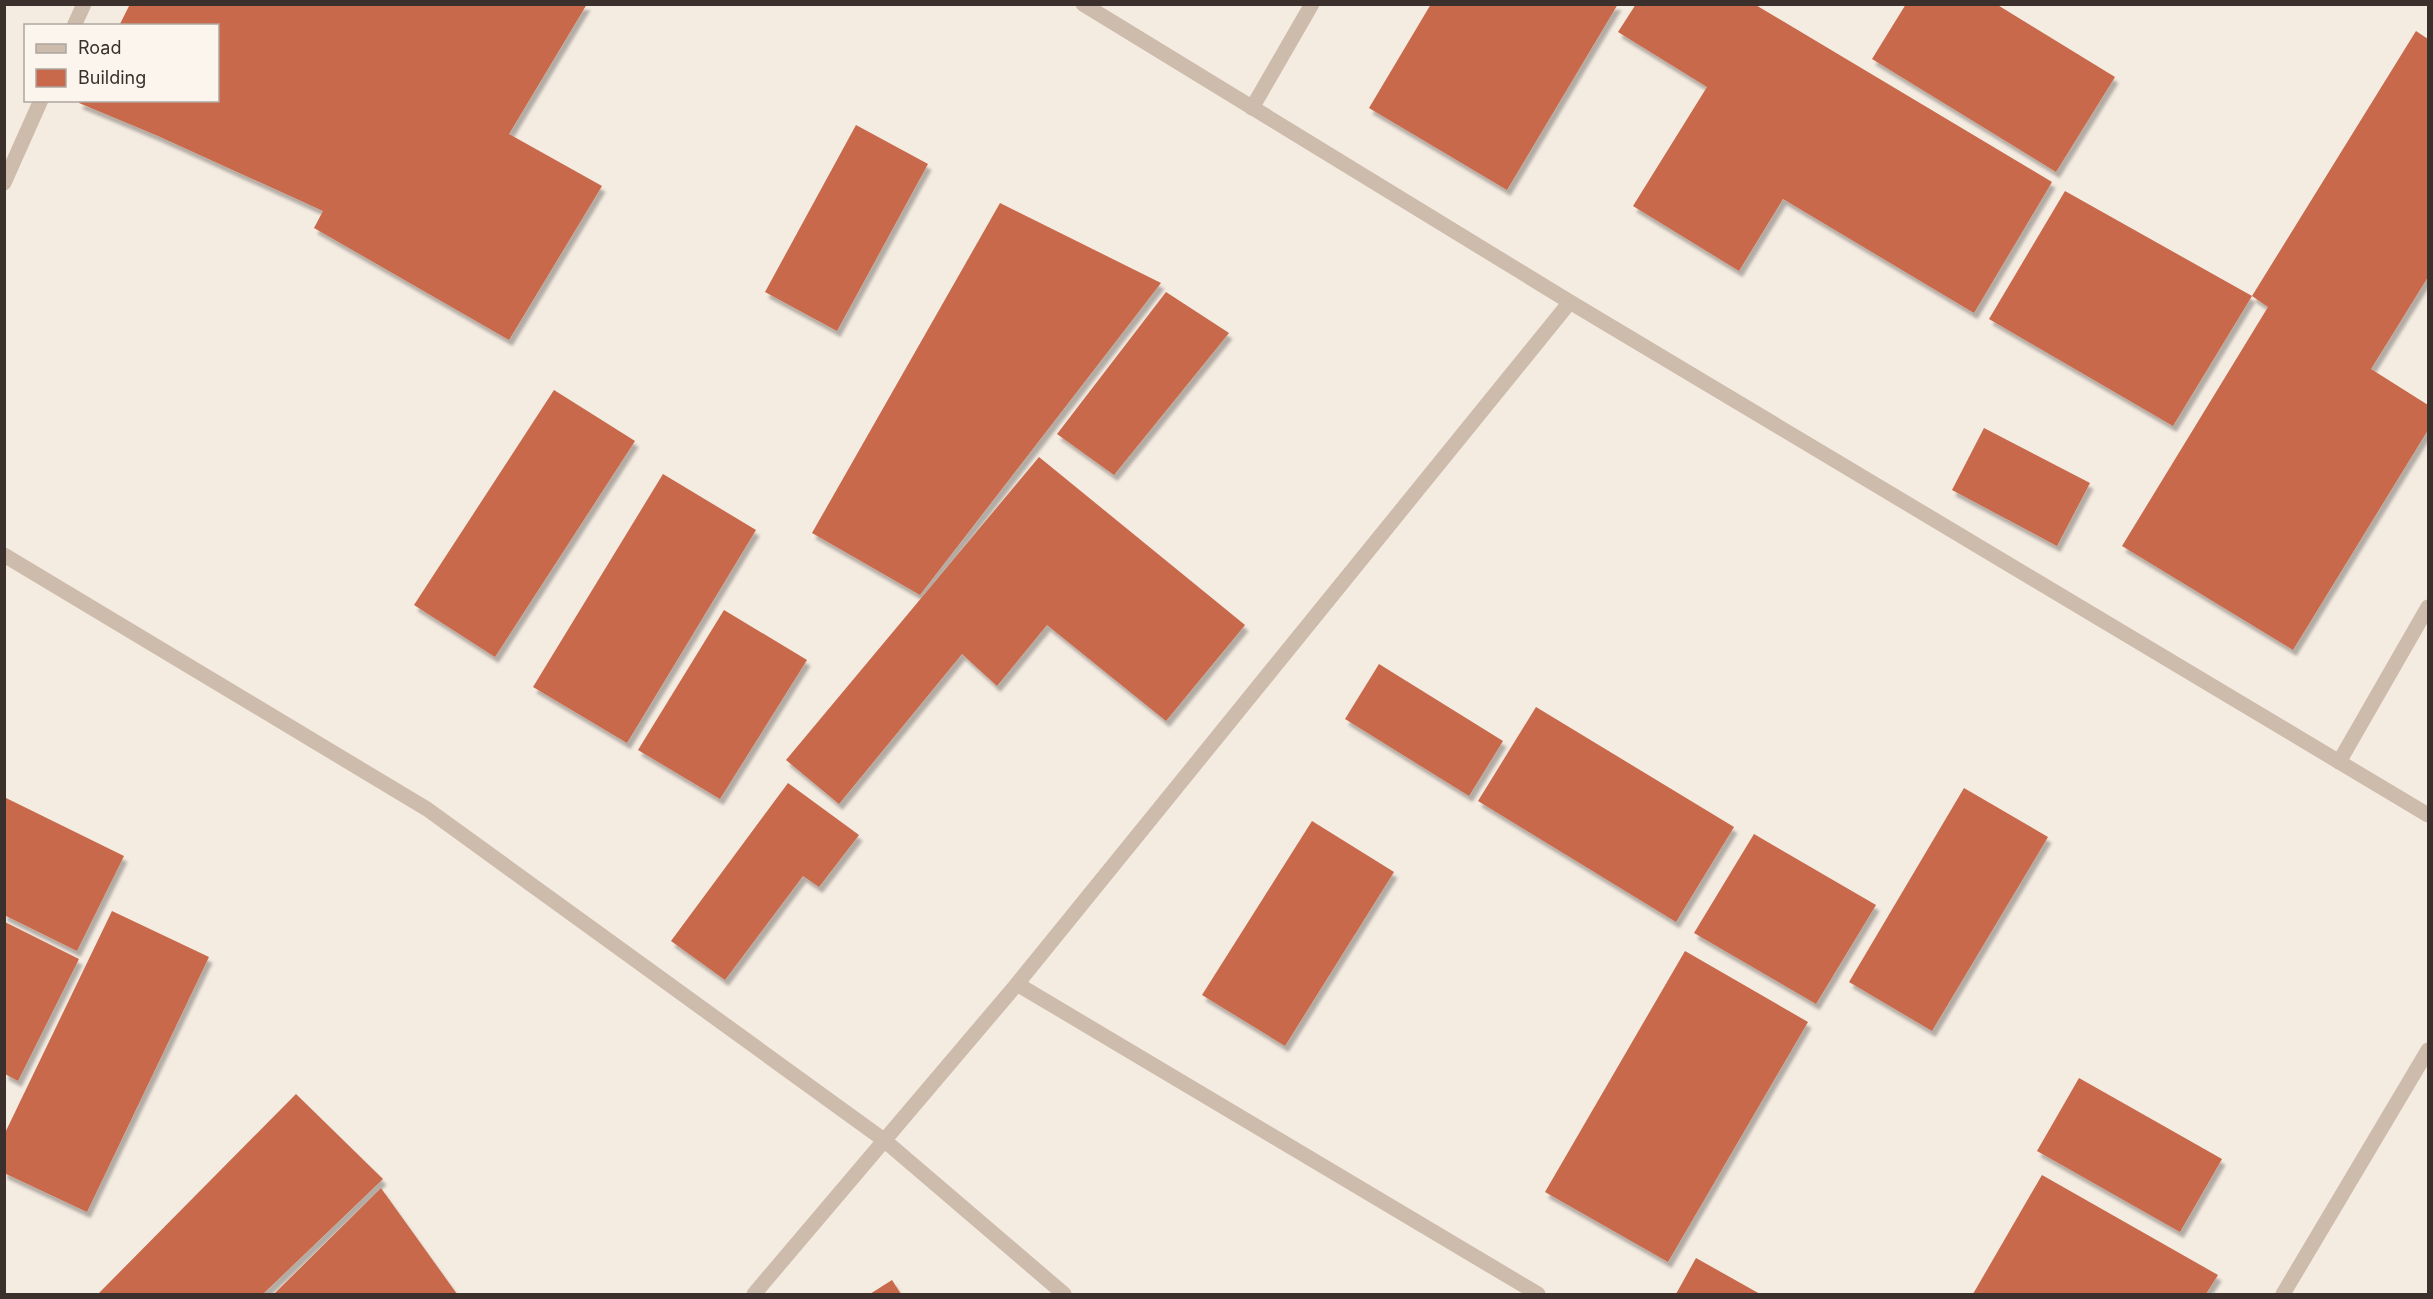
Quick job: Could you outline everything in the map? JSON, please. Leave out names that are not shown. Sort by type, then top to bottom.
[{"type":"street","points":[[75,24],[84,4]]},
{"type":"street","points":[[1083,4],[1570,302],[2428,815]]},
{"type":"street","points":[[1252,108],[1312,4]]},
{"type":"street","points":[[4,183],[40,102]]},
{"type":"street","points":[[754,1294],[1017,984],[1570,302]]},
{"type":"street","points":[[4,555],[427,809],[884,1140],[1064,1294]]},
{"type":"street","points":[[2339,762],[2428,607]]},
{"type":"street","points":[[1017,984],[1538,1294]]},
{"type":"street","points":[[2283,1294],[2428,1050]]},
{"type":"building","points":[[130,4],[587,4],[509,134],[602,186],[509,340],[314,228],[323,211],[79,103],[219,102],[219,24],[120,24]]},
{"type":"building","points":[[1431,4],[1618,4],[1507,190],[1369,108]]},
{"type":"building","points":[[1636,4],[1754,4],[2052,182],[1974,313],[1783,199],[1739,271],[1633,206],[1707,87],[1618,32]]},
{"type":"building","points":[[1906,4],[1996,4],[2115,77],[2056,172],[1872,59]]},
{"type":"building","points":[[2416,31],[2428,39],[2428,277],[2371,369],[2428,405],[2428,430],[2293,650],[2122,546],[2268,307],[2252,296]]},
{"type":"building","points":[[856,125],[928,164],[837,331],[765,292]]},
{"type":"building","points":[[2065,191],[2252,296],[2173,426],[1989,319]]},
{"type":"building","points":[[1000,203],[1161,283],[920,595],[812,533]]},
{"type":"building","points":[[1166,292],[1229,333],[1114,475],[1057,434]]},
{"type":"building","points":[[554,390],[635,441],[495,657],[414,605]]},
{"type":"building","points":[[1984,428],[2090,483],[2057,546],[1952,490]]},
{"type":"building","points":[[1039,457],[1245,625],[1166,721],[1047,625],[997,686],[962,654],[839,804],[786,760]]},
{"type":"building","points":[[663,474],[756,530],[627,743],[533,687]]},
{"type":"building","points":[[724,610],[807,660],[720,799],[638,750]]},
{"type":"building","points":[[1379,664],[1503,741],[1469,796],[1345,719]]},
{"type":"building","points":[[1536,707],[1734,827],[1676,922],[1478,801]]},
{"type":"building","points":[[788,783],[859,835],[819,887],[803,876],[725,980],[671,941]]},
{"type":"building","points":[[1964,788],[2048,837],[1932,1031],[1849,982]]},
{"type":"building","points":[[4,797],[124,856],[77,951],[4,915]]},
{"type":"building","points":[[1312,821],[1394,872],[1285,1046],[1202,995]]},
{"type":"building","points":[[1754,834],[1876,905],[1816,1004],[1694,933]]},
{"type":"building","points":[[112,911],[209,957],[87,1212],[4,1173],[4,1135]]},
{"type":"building","points":[[5,922],[79,959],[18,1081],[5,1074]]},
{"type":"building","points":[[1685,951],[1808,1022],[1668,1262],[1545,1192]]},
{"type":"building","points":[[2079,1078],[2222,1159],[2180,1232],[2037,1151]]},
{"type":"building","points":[[296,1094],[383,1179],[263,1294],[98,1294]]},
{"type":"building","points":[[2042,1175],[2218,1275],[2206,1294],[1973,1294]]},
{"type":"building","points":[[381,1188],[457,1294],[274,1294]]},
{"type":"building","points":[[1696,1258],[1760,1294],[1676,1294]]},
{"type":"building","points":[[892,1280],[901,1294],[870,1294]]}]
